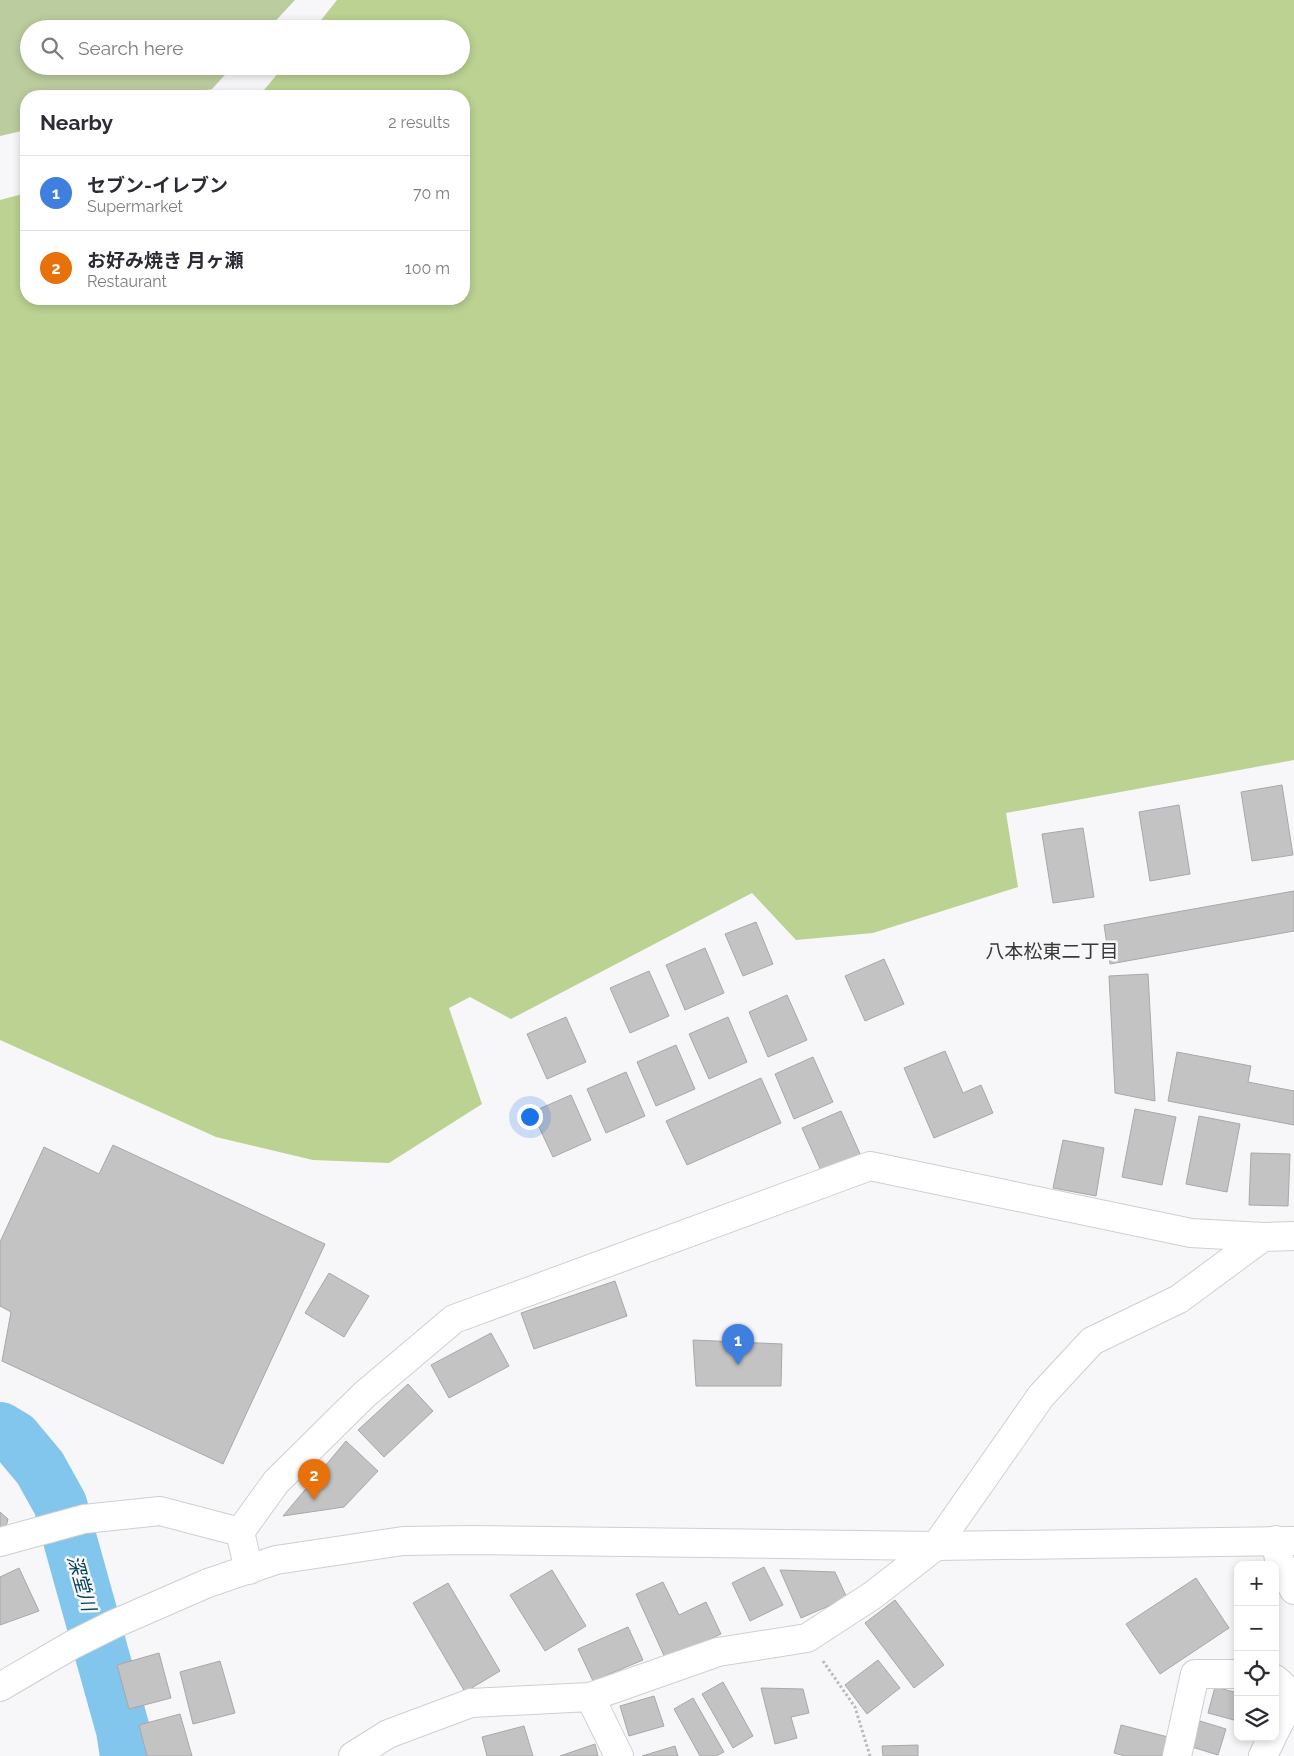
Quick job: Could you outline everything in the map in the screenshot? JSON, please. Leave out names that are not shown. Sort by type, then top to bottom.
[{"type":"street","points":[[249,1570],[240,1532],[276,1482],[364,1395],[454,1319],[870,1166],[1191,1232],[1294,1236]]},
{"type":"street","points":[[353,1756],[388,1734],[471,1703],[590,1697],[718,1652],[807,1638],[873,1595],[936,1546],[1040,1396],[1092,1341],[1179,1300],[1263,1236]]},
{"type":"street","points":[[0,1542],[84,1519],[160,1511],[240,1532]]},
{"type":"street","points":[[0,1687],[72,1645],[114,1624],[208,1583],[276,1560],[404,1542],[471,1540],[936,1546],[1285,1540],[1279,1560],[1294,1590]]},
{"type":"street","points":[[1177,1756],[1195,1674],[1234,1674]]},
{"type":"street","points":[[1279,1683],[1294,1696]]},
{"type":"street","points":[[590,1697],[619,1756]]},
{"type":"street","points":[[1279,1723],[1284,1713],[1294,1702]]},
{"type":"street","points":[[1263,1756],[1270,1741]]},
{"type":"path","points":[[807,1638],[855,1707],[870,1756]]},
{"type":"green space","points":[[0,0],[295,0],[276,20],[20,20],[20,75],[225,75],[212,89],[207,90],[20,90],[20,131],[0,136]]},
{"type":"green space","points":[[337,0],[1294,0],[1294,760],[1006,813],[1018,887],[873,933],[796,940],[752,893],[511,1019],[470,997],[449,1008],[482,1104],[389,1163],[313,1160],[216,1137],[0,1040],[0,200],[20,195],[20,305],[470,305],[470,90],[264,90],[276,75],[470,75],[470,20],[321,20]]},
{"type":"building","points":[[1282,785],[1293,855],[1252,861],[1241,792]]},
{"type":"building","points":[[1179,805],[1190,874],[1150,881],[1139,812]]},
{"type":"building","points":[[1083,828],[1094,897],[1053,903],[1042,834]]},
{"type":"building","points":[[1294,891],[1294,931],[1110,964],[1104,925]]},
{"type":"building","points":[[756,922],[773,964],[743,976],[725,934]]},
{"type":"building","points":[[705,948],[724,993],[685,1010],[666,965]]},
{"type":"building","points":[[884,959],[904,1004],[865,1021],[845,976]]},
{"type":"building","points":[[649,971],[669,1016],[630,1033],[610,988]]},
{"type":"building","points":[[1148,974],[1155,1101],[1115,1093],[1109,976]]},
{"type":"building","points":[[787,995],[807,1040],[768,1057],[749,1012]]},
{"type":"building","points":[[566,1017],[586,1062],[547,1079],[527,1034]]},
{"type":"building","points":[[728,1017],[747,1062],[709,1079],[689,1034]]},
{"type":"building","points":[[676,1045],[695,1089],[656,1106],[637,1062]]},
{"type":"building","points":[[945,1051],[963,1093],[981,1085],[993,1113],[934,1138],[904,1068]]},
{"type":"building","points":[[1177,1052],[1251,1066],[1248,1082],[1294,1091],[1294,1125],[1168,1101]]},
{"type":"building","points":[[813,1057],[833,1102],[794,1119],[775,1074]]},
{"type":"building","points":[[626,1072],[645,1116],[606,1133],[587,1089]]},
{"type":"building","points":[[761,1078],[781,1123],[687,1165],[666,1121]]},
{"type":"building","points":[[571,1095],[591,1140],[553,1157],[532,1112]]},
{"type":"building","points":[[1135,1109],[1176,1117],[1162,1185],[1122,1177]]},
{"type":"building","points":[[841,1111],[861,1156],[822,1173],[802,1128]]},
{"type":"building","points":[[1199,1116],[1240,1124],[1227,1192],[1186,1184]]},
{"type":"building","points":[[1063,1140],[1104,1148],[1096,1196],[1053,1188]]},
{"type":"building","points":[[113,1145],[325,1244],[223,1464],[2,1361],[11,1312],[0,1306],[0,1242],[44,1147],[99,1174]]},
{"type":"building","points":[[1251,1153],[1290,1154],[1288,1206],[1249,1205]]},
{"type":"building","points":[[329,1273],[369,1296],[344,1337],[305,1313]]},
{"type":"building","points":[[615,1281],[627,1316],[534,1349],[521,1313]]},
{"type":"building","points":[[491,1333],[509,1366],[449,1398],[431,1365]]},
{"type":"building","points":[[693,1340],[782,1344],[781,1386],[696,1386]]},
{"type":"building","points":[[408,1384],[433,1411],[384,1457],[358,1430]]},
{"type":"building","points":[[346,1441],[378,1471],[344,1507],[283,1516]]},
{"type":"building","points":[[0,1512],[8,1519],[6,1527],[0,1528]]},
{"type":"building","points":[[764,1567],[783,1605],[750,1621],[732,1583]]},
{"type":"building","points":[[19,1568],[39,1611],[0,1625],[0,1577]]},
{"type":"building","points":[[552,1570],[586,1626],[545,1651],[510,1595]]},
{"type":"building","points":[[780,1570],[835,1572],[847,1598],[801,1618]]},
{"type":"building","points":[[1196,1578],[1229,1628],[1160,1674],[1126,1624]]},
{"type":"building","points":[[663,1582],[679,1615],[706,1602],[721,1634],[666,1660],[636,1594]]},
{"type":"building","points":[[448,1583],[500,1671],[465,1692],[413,1603]]},
{"type":"building","points":[[895,1600],[944,1665],[914,1688],[865,1623]]},
{"type":"building","points":[[628,1627],[643,1660],[593,1681],[578,1649]]},
{"type":"building","points":[[159,1653],[171,1698],[129,1709],[117,1665]]},
{"type":"building","points":[[878,1660],[900,1688],[867,1714],[845,1685]]},
{"type":"building","points":[[220,1661],[235,1713],[193,1724],[180,1672]]},
{"type":"building","points":[[723,1682],[753,1736],[733,1748],[702,1694]]},
{"type":"building","points":[[1215,1687],[1234,1692],[1234,1720],[1208,1713]]},
{"type":"building","points":[[761,1688],[803,1689],[809,1713],[791,1717],[797,1738],[775,1744]]},
{"type":"building","points":[[654,1696],[664,1726],[629,1736],[620,1706]]},
{"type":"building","points":[[693,1698],[724,1752],[716,1756],[700,1756],[674,1709]]},
{"type":"building","points":[[180,1714],[192,1756],[147,1756],[139,1725]]},
{"type":"building","points":[[1200,1721],[1226,1729],[1218,1755],[1192,1747]]},
{"type":"building","points":[[1121,1725],[1168,1737],[1163,1756],[1125,1756],[1114,1753]]},
{"type":"building","points":[[524,1726],[533,1756],[487,1756],[482,1737]]},
{"type":"building","points":[[595,1744],[598,1756],[560,1756]]},
{"type":"building","points":[[918,1745],[918,1756],[883,1756],[882,1746]]},
{"type":"building","points":[[675,1746],[678,1756],[642,1756]]},
{"type":"waterway","name":"深堂川","points":[[0,1429],[15,1438],[40,1468],[60,1504],[123,1730],[127,1756]]},
{"type":"place","name":"セブン-イレブン","points":[[738,1365]]},
{"type":"place","name":"お好み焼き 月ヶ瀬","points":[[314,1500]]},
{"type":"district","name":"八本松東二丁目","points":[[1052,951]]}]
